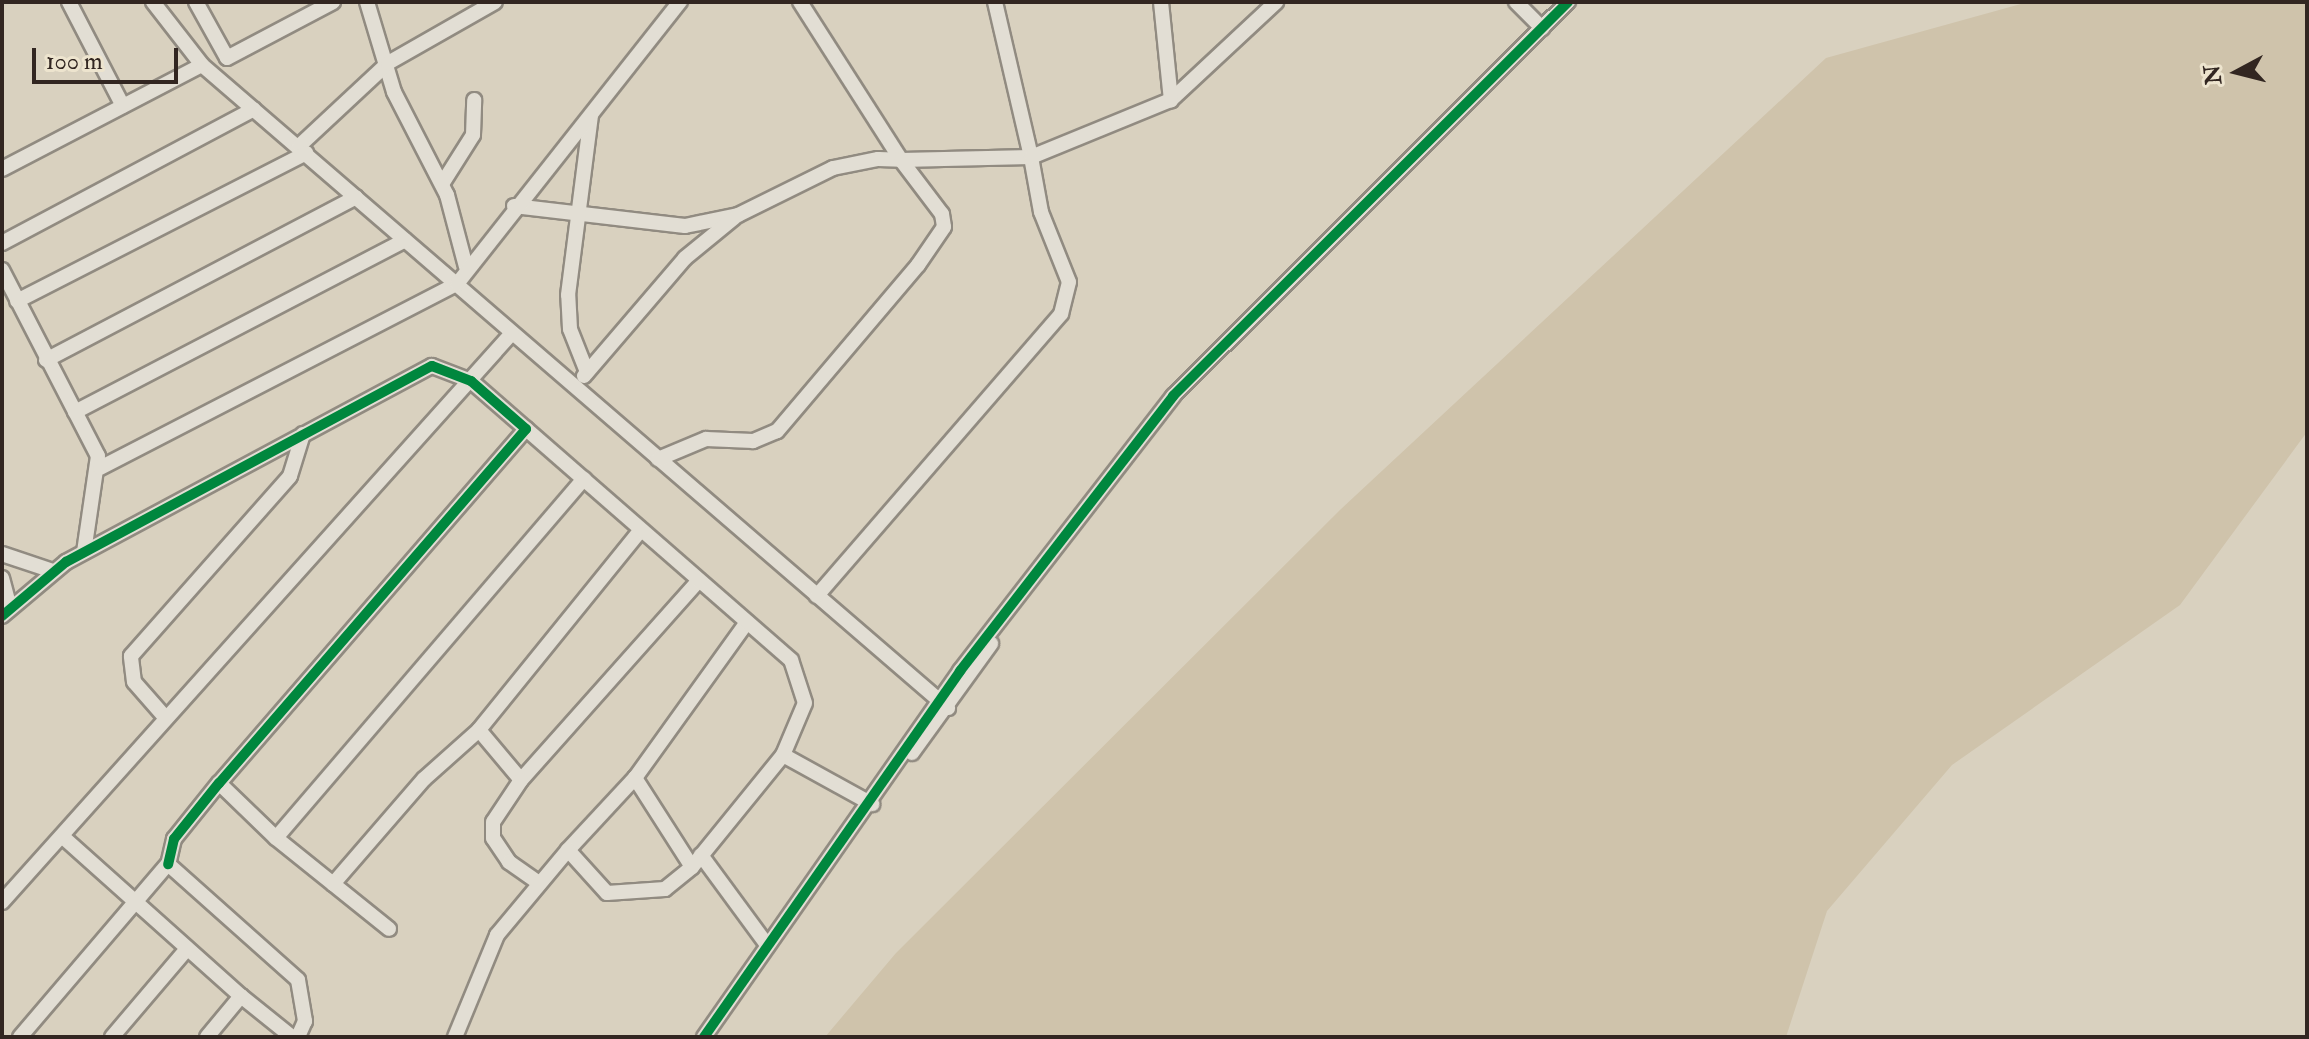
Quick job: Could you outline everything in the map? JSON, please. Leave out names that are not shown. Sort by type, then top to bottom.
[{"type":"street","points":[[69,2],[123,106]]},
{"type":"street","points":[[153,2],[207,69],[943,704]]},
{"type":"street","points":[[196,2],[227,58]]},
{"type":"street","points":[[2,169],[123,106],[207,69],[333,2]]},
{"type":"street","points":[[367,2],[388,63],[394,92],[442,184],[466,267]]},
{"type":"street","points":[[17,301],[303,150],[388,63],[495,2]]},
{"type":"street","points":[[100,468],[457,284],[466,267],[514,206],[680,2]]},
{"type":"street","points":[[658,459],[706,439],[753,441],[777,431],[918,265],[944,221],[901,160],[800,2]]},
{"type":"street","points":[[817,596],[1061,314],[1069,282],[1041,212],[995,2]]},
{"type":"street","points":[[1161,2],[1171,100]]},
{"type":"street","points":[[575,387],[685,258],[738,215],[844,164],[1031,157],[1171,100],[1276,2]]},
{"type":"street","points":[[1516,2],[1542,28]]},
{"type":"street","points":[[887,780],[1173,396],[1568,2]]},
{"type":"street","points":[[442,184],[473,135],[474,100]]},
{"type":"street","points":[[587,372],[570,329],[574,218],[593,107]]},
{"type":"street","points":[[2,243],[254,109]]},
{"type":"street","points":[[46,360],[356,197]]},
{"type":"street","points":[[514,206],[574,218],[685,226],[738,215]]},
{"type":"street","points":[[75,412],[405,240]]},
{"type":"street","points":[[2,270],[75,412],[100,468],[84,552]]},
{"type":"street","points":[[2,902],[63,837],[164,716],[512,333]]},
{"type":"street","points":[[6,612],[53,571],[84,552],[432,366],[471,381],[791,660],[805,688],[801,720],[783,755],[697,861],[655,894],[621,896],[594,884],[568,850]]},
{"type":"street","points":[[20,1037],[168,864],[174,839],[219,783],[526,429]]},
{"type":"street","points":[[164,716],[134,682],[131,656],[290,476],[303,434]]},
{"type":"street","points":[[276,838],[584,479]]},
{"type":"street","points":[[333,884],[424,779],[479,730],[640,531]]},
{"type":"street","points":[[2,554],[53,571]]},
{"type":"street","points":[[2,578],[6,612]]},
{"type":"street","points":[[539,883],[509,862],[493,838],[493,822],[521,780],[698,581]]},
{"type":"street","points":[[704,1037],[767,945],[872,804],[925,719],[943,704],[954,679],[1009,613]]},
{"type":"street","points":[[455,1037],[497,935],[568,850],[635,778],[747,622]]},
{"type":"street","points":[[922,687],[954,679]]},
{"type":"street","points":[[922,687],[925,719]]},
{"type":"street","points":[[479,730],[521,780]]},
{"type":"street","points":[[783,755],[872,804]]},
{"type":"street","points":[[635,778],[697,861],[767,945]]},
{"type":"street","points":[[219,783],[276,838],[389,929]]},
{"type":"street","points":[[63,837],[241,996],[295,1037],[305,1021],[298,980],[168,864]]},
{"type":"street","points":[[112,1037],[187,949]]},
{"type":"street","points":[[207,1037],[241,996]]},
{"type":"shaded area","points":[[2028,2],[2307,2],[2307,432],[2180,605],[1952,765],[1827,911],[1786,1037],[825,1037],[896,953],[1341,509],[1826,58]]},
{"type":"cycle path","points":[[704,1037],[960,671],[1173,396],[1568,2]]},
{"type":"cycle path","points":[[2,616],[66,562],[432,366],[471,381],[526,429],[219,783],[174,839],[168,864]]}]
